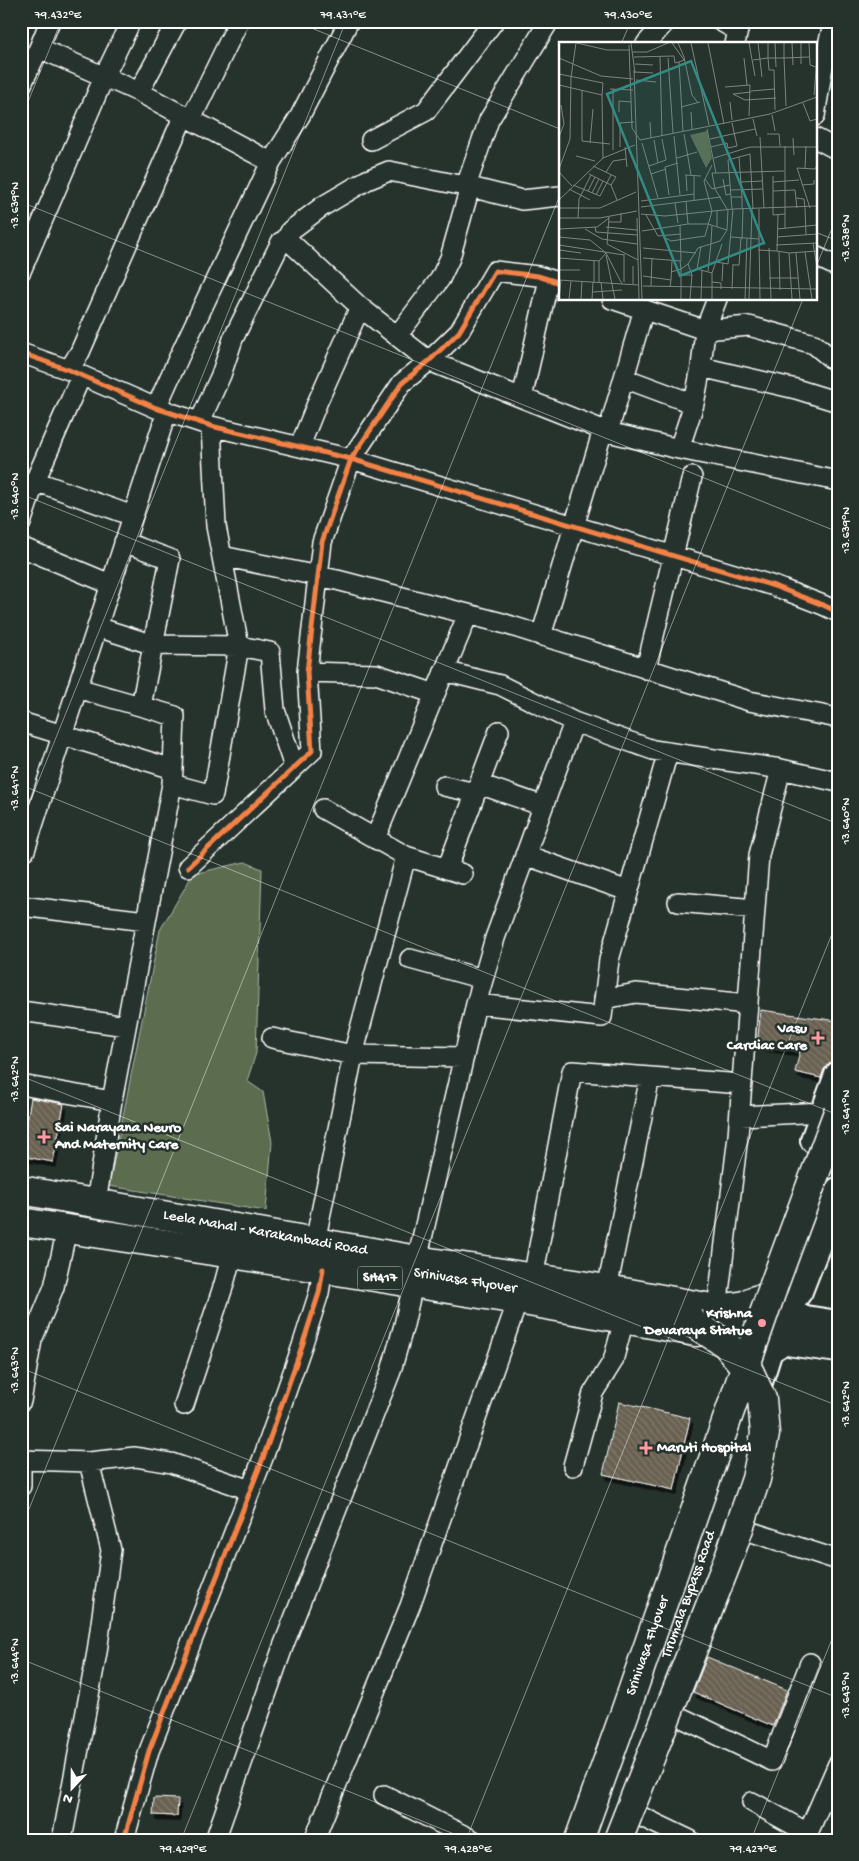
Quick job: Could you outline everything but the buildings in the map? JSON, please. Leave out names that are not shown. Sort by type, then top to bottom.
[{"type":"main road","name":"Srinivasa Flyover","points":[[579,1840],[776,1279],[831,1112]]},
{"type":"main road","name":"Srinivasa Flyover","points":[[592,1840],[712,1510],[774,1323],[838,1157]]},
{"type":"main road","name":"Leela Mahal - Karakambadi Road","points":[[21,1190],[315,1242],[415,1272]]},
{"type":"main road","name":"Srinivasa Flyover","points":[[21,1205],[636,1309],[693,1323],[726,1344],[750,1373],[762,1399],[765,1434],[756,1479],[728,1560],[618,1840]]},
{"type":"main road","name":"Leela Mahal - Karakambadi Road","points":[[21,1222],[323,1269],[415,1272],[525,1289],[606,1290],[740,1315]]},
{"type":"main road","name":"Leela Mahal - Karakambadi Road","points":[[525,1289],[624,1320],[696,1332],[740,1315]]},
{"type":"main road","points":[[773,1302],[780,1329],[765,1348],[753,1347],[740,1315],[773,1302]]},
{"type":"street","points":[[21,86],[50,21]]},
{"type":"street","points":[[21,271],[104,77],[131,21]]},
{"type":"street","points":[[139,92],[177,21]]},
{"type":"street","points":[[21,523],[75,373],[80,352],[187,117],[238,21]]},
{"type":"street","points":[[21,850],[26,850],[63,736],[96,627],[133,516],[178,357],[271,162],[300,116],[349,21]]},
{"type":"street","points":[[371,140],[426,111],[494,21]]},
{"type":"street","points":[[397,336],[440,279],[450,258],[468,186],[489,120],[549,21]]},
{"type":"street","points":[[648,42],[666,21]]},
{"type":"street","points":[[720,21],[738,32]]},
{"type":"street","points":[[816,111],[834,21]]},
{"type":"street","points":[[39,48],[139,92],[271,162]]},
{"type":"street","points":[[816,139],[838,150]]},
{"type":"street","points":[[21,722],[173,776],[213,795],[239,646],[216,526],[205,423],[233,339],[281,242],[285,241],[291,230],[323,206],[368,180],[389,171],[468,186],[522,200],[559,196]]},
{"type":"street","points":[[285,241],[290,242],[360,307],[429,361],[606,431],[679,450],[838,481]]},
{"type":"street","points":[[816,256],[838,267]]},
{"type":"street","points":[[188,867],[312,751],[307,672],[322,542],[351,460],[402,383],[429,361],[459,332],[495,271],[538,276],[555,281],[522,398]]},
{"type":"street","points":[[615,300],[705,330],[749,326],[814,344],[838,364]]},
{"type":"street","points":[[679,450],[694,404],[705,330],[717,300]]},
{"type":"street","points":[[300,446],[360,307]]},
{"type":"street","points":[[541,636],[574,527],[624,378],[644,309]]},
{"type":"street","points":[[21,353],[75,373],[162,410],[205,423],[351,460],[774,586],[838,612]]},
{"type":"street","points":[[701,367],[838,402]]},
{"type":"street","points":[[624,378],[694,404]]},
{"type":"street","points":[[646,669],[692,477]]},
{"type":"street","points":[[35,482],[133,516]]},
{"type":"street","points":[[124,542],[170,559],[141,706]]},
{"type":"street","points":[[21,547],[110,584]]},
{"type":"street","points":[[222,556],[318,576],[468,614],[750,701],[838,718]]},
{"type":"street","points":[[375,839],[468,614]]},
{"type":"street","points":[[96,627],[154,645],[239,646],[270,652],[275,710],[294,768]]},
{"type":"street","points":[[444,671],[500,685],[574,722],[653,750],[781,768],[838,782]]},
{"type":"street","points":[[307,672],[376,674],[435,694]]},
{"type":"street","points":[[77,688],[175,716],[173,776],[112,1101],[96,1203]]},
{"type":"street","points":[[215,1840],[284,1644],[391,1371],[404,1325],[483,979],[495,938],[574,722]]},
{"type":"street","points":[[323,809],[406,856],[455,872],[478,789],[499,731]]},
{"type":"street","points":[[476,1004],[602,1017],[609,960],[668,752]]},
{"type":"street","points":[[740,1315],[740,1116],[755,909],[760,855],[781,768]]},
{"type":"street","points":[[444,786],[478,789],[543,806]]},
{"type":"street","points":[[525,855],[628,892]]},
{"type":"street","points":[[315,1242],[353,1055],[406,856]]},
{"type":"street","points":[[678,902],[755,909]]},
{"type":"street","points":[[21,906],[146,921]]},
{"type":"street","points":[[410,959],[483,979]]},
{"type":"street","points":[[604,998],[636,993],[748,1004]]},
{"type":"street","points":[[21,1011],[126,1026]]},
{"type":"street","points":[[272,1038],[353,1055],[464,1057]]},
{"type":"street","points":[[314,1840],[410,1606],[525,1289],[572,1071],[742,1084]]},
{"type":"street","name":"Tirumala Bypass Road","points":[[571,1840],[676,1544],[740,1315],[831,1112],[838,1075]]},
{"type":"street","points":[[606,1290],[650,1077]]},
{"type":"street","points":[[21,1085],[112,1101]]},
{"type":"street","points":[[740,1116],[831,1112]]},
{"type":"street","name":"Tirumala Bypass Road","points":[[600,1840],[716,1520],[780,1329],[799,1291],[838,1191]]},
{"type":"street","points":[[21,1401],[32,1340],[54,1288],[67,1229]]},
{"type":"street","points":[[184,1406],[232,1254]]},
{"type":"street","points":[[124,1840],[149,1751],[250,1490],[302,1346],[319,1293],[323,1269]]},
{"type":"street","points":[[573,1466],[590,1400],[613,1361],[624,1320]]},
{"type":"street","points":[[780,1329],[838,1324]]},
{"type":"street","points":[[780,1329],[838,1349]]},
{"type":"street","points":[[21,1472],[89,1462],[135,1458],[171,1463],[250,1490]]},
{"type":"street","points":[[62,1840],[97,1652],[111,1550],[89,1462]]},
{"type":"street","points":[[716,1520],[838,1560]]},
{"type":"street","points":[[649,1702],[772,1760],[810,1663]]},
{"type":"street","points":[[752,1802],[806,1836],[838,1764]]},
{"type":"street","points":[[384,1795],[473,1840]]},
{"type":"street","points":[[613,1804],[690,1840]]},
{"type":"green space","points":[[245,862],[262,869],[256,1053],[247,1081],[263,1092],[272,1142],[266,1211],[109,1186],[160,930],[193,874]]},
{"type":"cycle path","points":[[188,867],[312,751],[307,672],[322,542],[351,459],[402,383],[429,361],[459,332],[495,271],[538,276],[559,283]]},
{"type":"cycle path","points":[[21,353],[69,370],[156,408],[211,426],[351,459],[774,586],[838,612]]},
{"type":"cycle path","points":[[124,1840],[149,1751],[263,1458],[319,1293],[323,1269]]},
{"type":"place","name":"Vasu Cardiac Care","points":[[818,1038]]},
{"type":"place","name":"Sai Narayana Neuro And Maternity Care","points":[[44,1137]]},
{"type":"place","name":"Krishna Devaraya Statue","points":[[762,1323]]},
{"type":"place","name":"Maruti Hospital","points":[[646,1448]]}]
